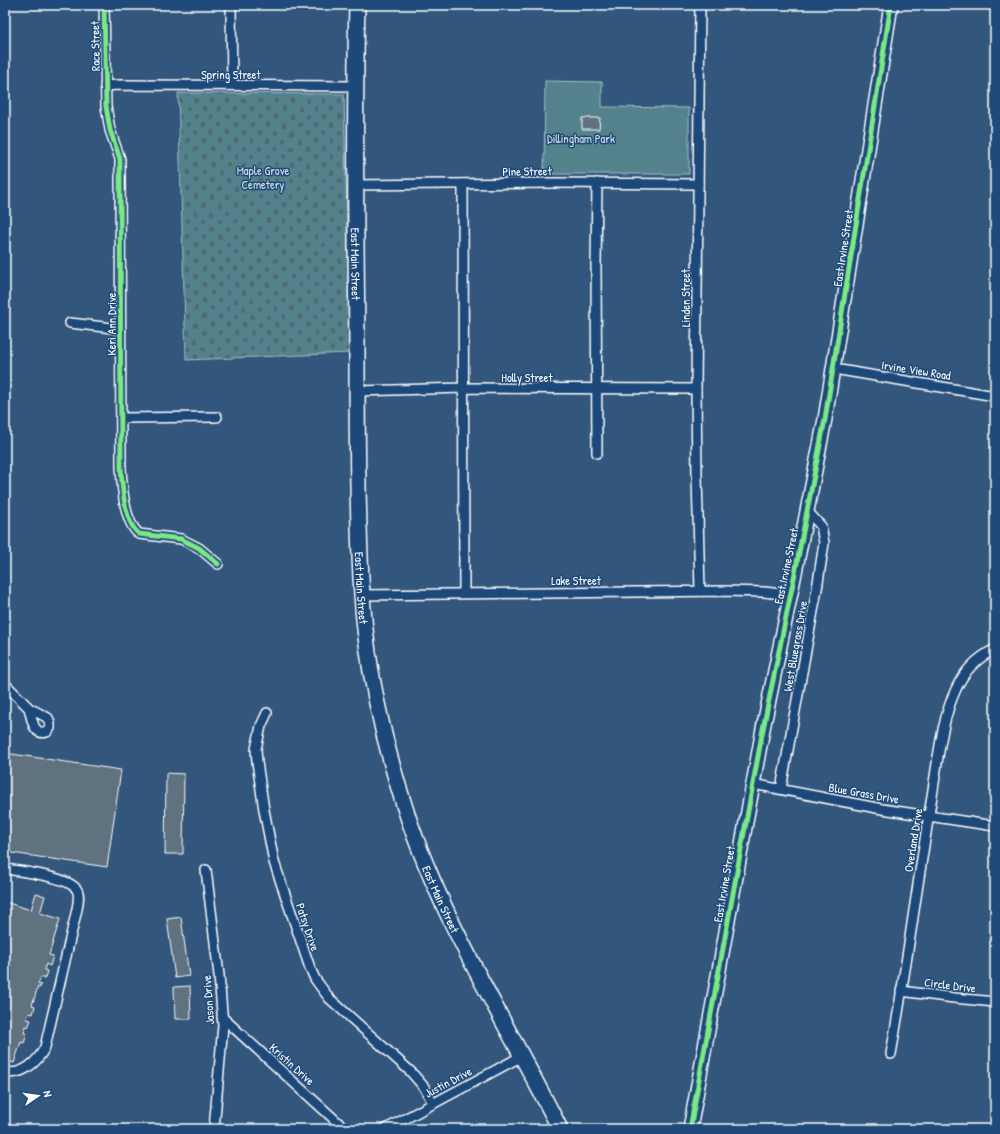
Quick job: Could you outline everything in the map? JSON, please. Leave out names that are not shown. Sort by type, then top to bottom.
[{"type":"main road","name":"East Main Street","points":[[356,5],[358,499],[365,635],[373,685],[387,746],[405,809],[425,863],[448,915],[560,1129]]},
{"type":"street","name":"Race Street","points":[[104,5],[105,86]]},
{"type":"street","points":[[231,5],[232,86]]},
{"type":"street","name":"Linden Street","points":[[700,5],[696,389],[700,591]]},
{"type":"street","name":"East Irvine Street","points":[[690,1129],[753,784],[808,512],[834,369],[891,5]]},
{"type":"street","name":"Spring Street","points":[[105,86],[356,86]]},
{"type":"street","name":"Keri Ann Drive","points":[[105,86],[108,120],[120,160],[121,418],[122,479],[125,502],[130,522],[134,530],[139,534],[181,539],[190,543],[218,564]]},
{"type":"street","points":[[597,183],[597,453]]},
{"type":"street","name":"Pine Street","points":[[356,185],[597,183],[698,184]]},
{"type":"street","points":[[463,184],[464,593]]},
{"type":"street","points":[[70,322],[121,329]]},
{"type":"street","name":"Irvine View Road","points":[[834,369],[995,396]]},
{"type":"street","name":"Holly Street","points":[[357,391],[464,388],[696,389]]},
{"type":"street","points":[[121,418],[217,417]]},
{"type":"street","name":"West Bluegrass Drive","points":[[781,790],[818,590],[824,543],[820,526],[808,512]]},
{"type":"street","name":"Lake Street","points":[[362,595],[700,591],[764,592],[790,595]]},
{"type":"street","name":"Overland Drive","points":[[891,1054],[943,729],[950,702],[955,690],[969,668],[978,659],[995,649]]},
{"type":"street","points":[[5,684],[29,708]]},
{"type":"street","name":"Patsy Drive","points":[[267,713],[261,726],[256,749],[264,810],[274,862],[310,968],[321,989],[411,1072],[424,1087],[433,1103]]},
{"type":"street","name":"Blue Grass Drive","points":[[753,784],[882,809],[995,826]]},
{"type":"street","points":[[5,868],[67,882],[77,890],[78,896],[77,909],[45,1048],[41,1055],[29,1067],[12,1074],[5,1072]]},
{"type":"street","name":"Jason Drive","points":[[206,870],[219,975],[222,1017],[222,1040],[214,1129]]},
{"type":"street","name":"Circle Drive","points":[[901,991],[995,1002]]},
{"type":"street","name":"Kristin Drive","points":[[222,1017],[345,1129]]},
{"type":"street","name":"Justin Drive","points":[[386,1129],[522,1056]]},
{"type":"green space","name":"Dillingham Park","points":[[545,81],[602,82],[602,107],[689,108],[689,174],[544,174]]},
{"type":"green space","name":"Maple Grove Cemetery","points":[[178,93],[344,94],[350,353],[186,360]]},
{"type":"building","points":[[582,118],[600,118],[599,129],[582,129]]},
{"type":"building","points":[[5,753],[121,770],[107,867],[5,852]]},
{"type":"building","points":[[166,773],[184,774],[183,854],[165,854]]},
{"type":"building","points":[[36,893],[45,896],[40,913],[60,919],[49,955],[53,956],[50,966],[46,964],[44,970],[47,971],[45,979],[41,977],[38,984],[41,985],[40,988],[38,987],[32,1005],[35,1006],[33,1014],[29,1013],[27,1019],[31,1020],[28,1027],[26,1026],[24,1033],[27,1034],[24,1043],[21,1042],[14,1063],[5,1060],[5,902],[31,910]]},
{"type":"building","points":[[181,917],[189,976],[175,978],[167,919]]},
{"type":"building","points":[[190,986],[191,1019],[175,1019],[174,987]]},
{"type":"cycle path","points":[[104,5],[106,106],[110,130],[120,159],[121,467],[122,484],[127,513],[130,521],[139,534],[181,539],[199,548],[218,564]]},
{"type":"cycle path","points":[[690,1129],[763,729],[825,419],[891,5]]}]
